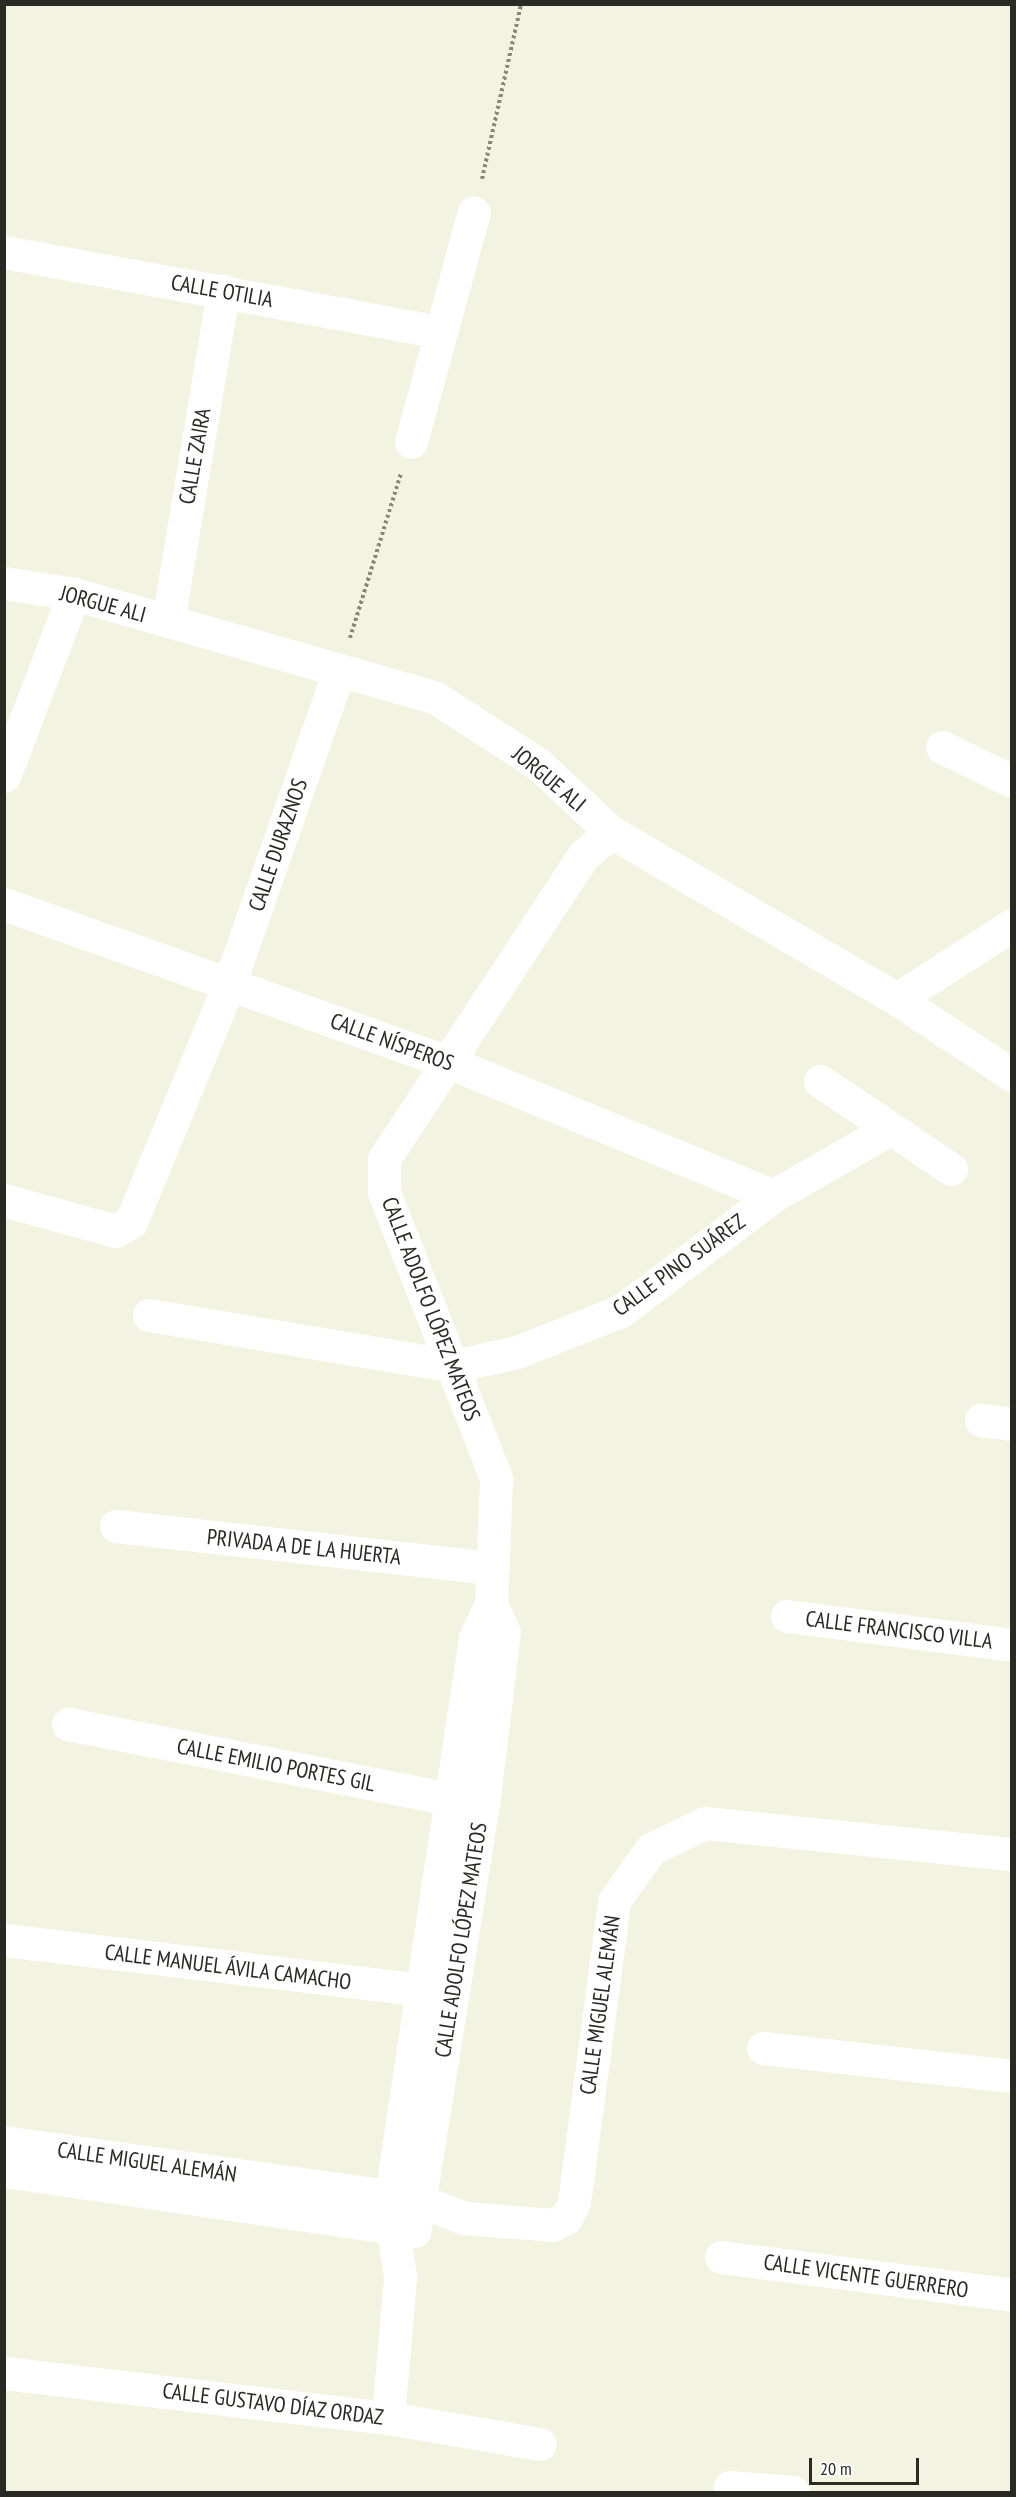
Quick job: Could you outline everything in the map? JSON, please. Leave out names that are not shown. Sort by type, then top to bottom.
[{"type":"street","points":[[411,442],[438,332],[474,212]]},
{"type":"street","name":"CALLE OTILIA","points":[[4,252],[438,332]]},
{"type":"street","name":"CALLE ZAIRA","points":[[168,621],[223,291]]},
{"type":"street","name":"JORGUE ALI","points":[[4,583],[74,594],[339,673],[436,698],[538,764],[611,832],[897,999],[1011,1075]]},
{"type":"street","points":[[4,776],[74,594]]},
{"type":"street","name":"CALLE DURAZNOS","points":[[4,1200],[114,1231],[131,1222],[230,982],[339,673]]},
{"type":"street","points":[[942,747],[1011,781]]},
{"type":"street","name":"CALLE ADOLFO LÓPEZ MATEOS","points":[[388,2418],[407,2198],[436,1992],[468,1803],[475,1638],[491,1604],[496,1478],[384,1192],[384,1159],[584,855],[611,832]]},
{"type":"street","name":"CALLE NÍSPEROS","points":[[4,904],[230,982],[446,1062],[773,1196]]},
{"type":"street","points":[[897,999],[1011,925]]},
{"type":"street","points":[[820,1081],[888,1130],[951,1169]]},
{"type":"street","name":"CALLE PINO SUÁREZ","points":[[454,1366],[517,1352],[621,1311],[773,1196],[888,1130]]},
{"type":"street","points":[[149,1315],[454,1366]]},
{"type":"street","name":"PRIVADA A DE LA HUERTA","points":[[116,1526],[493,1568]]},
{"type":"street","name":"CALLE FRANCISCO VILLA","points":[[787,1616],[1011,1645]]},
{"type":"street","name":"CALLE EMILIO PORTES GIL","points":[[68,1724],[468,1803]]},
{"type":"street","name":"CALLE MIGUEL ALEMÁN","points":[[4,2171],[348,2205],[407,2198],[464,2218],[552,2225],[566,2218],[574,2202],[614,1901],[651,1849],[705,1823],[1011,1854]]},
{"type":"street","name":"CALLE MANUEL ÁVILA CAMACHO","points":[[4,1940],[436,1992]]},
{"type":"street","points":[[763,2048],[1011,2076]]},
{"type":"street","name":"CALLE MIGUEL ALEMÁN","points":[[4,2142],[348,2205],[404,2230],[464,2218]]},
{"type":"street","name":"CALLE VICENTE GUERRERO","points":[[721,2257],[1011,2295]]},
{"type":"street","name":"CALLE GUSTAVO DÍAZ ORDAZ","points":[[4,2373],[388,2418],[540,2444]]},
{"type":"street","points":[[730,2487],[794,2493]]},
{"type":"path","points":[[474,212],[521,4]]},
{"type":"path","points":[[339,673],[411,442]]}]
